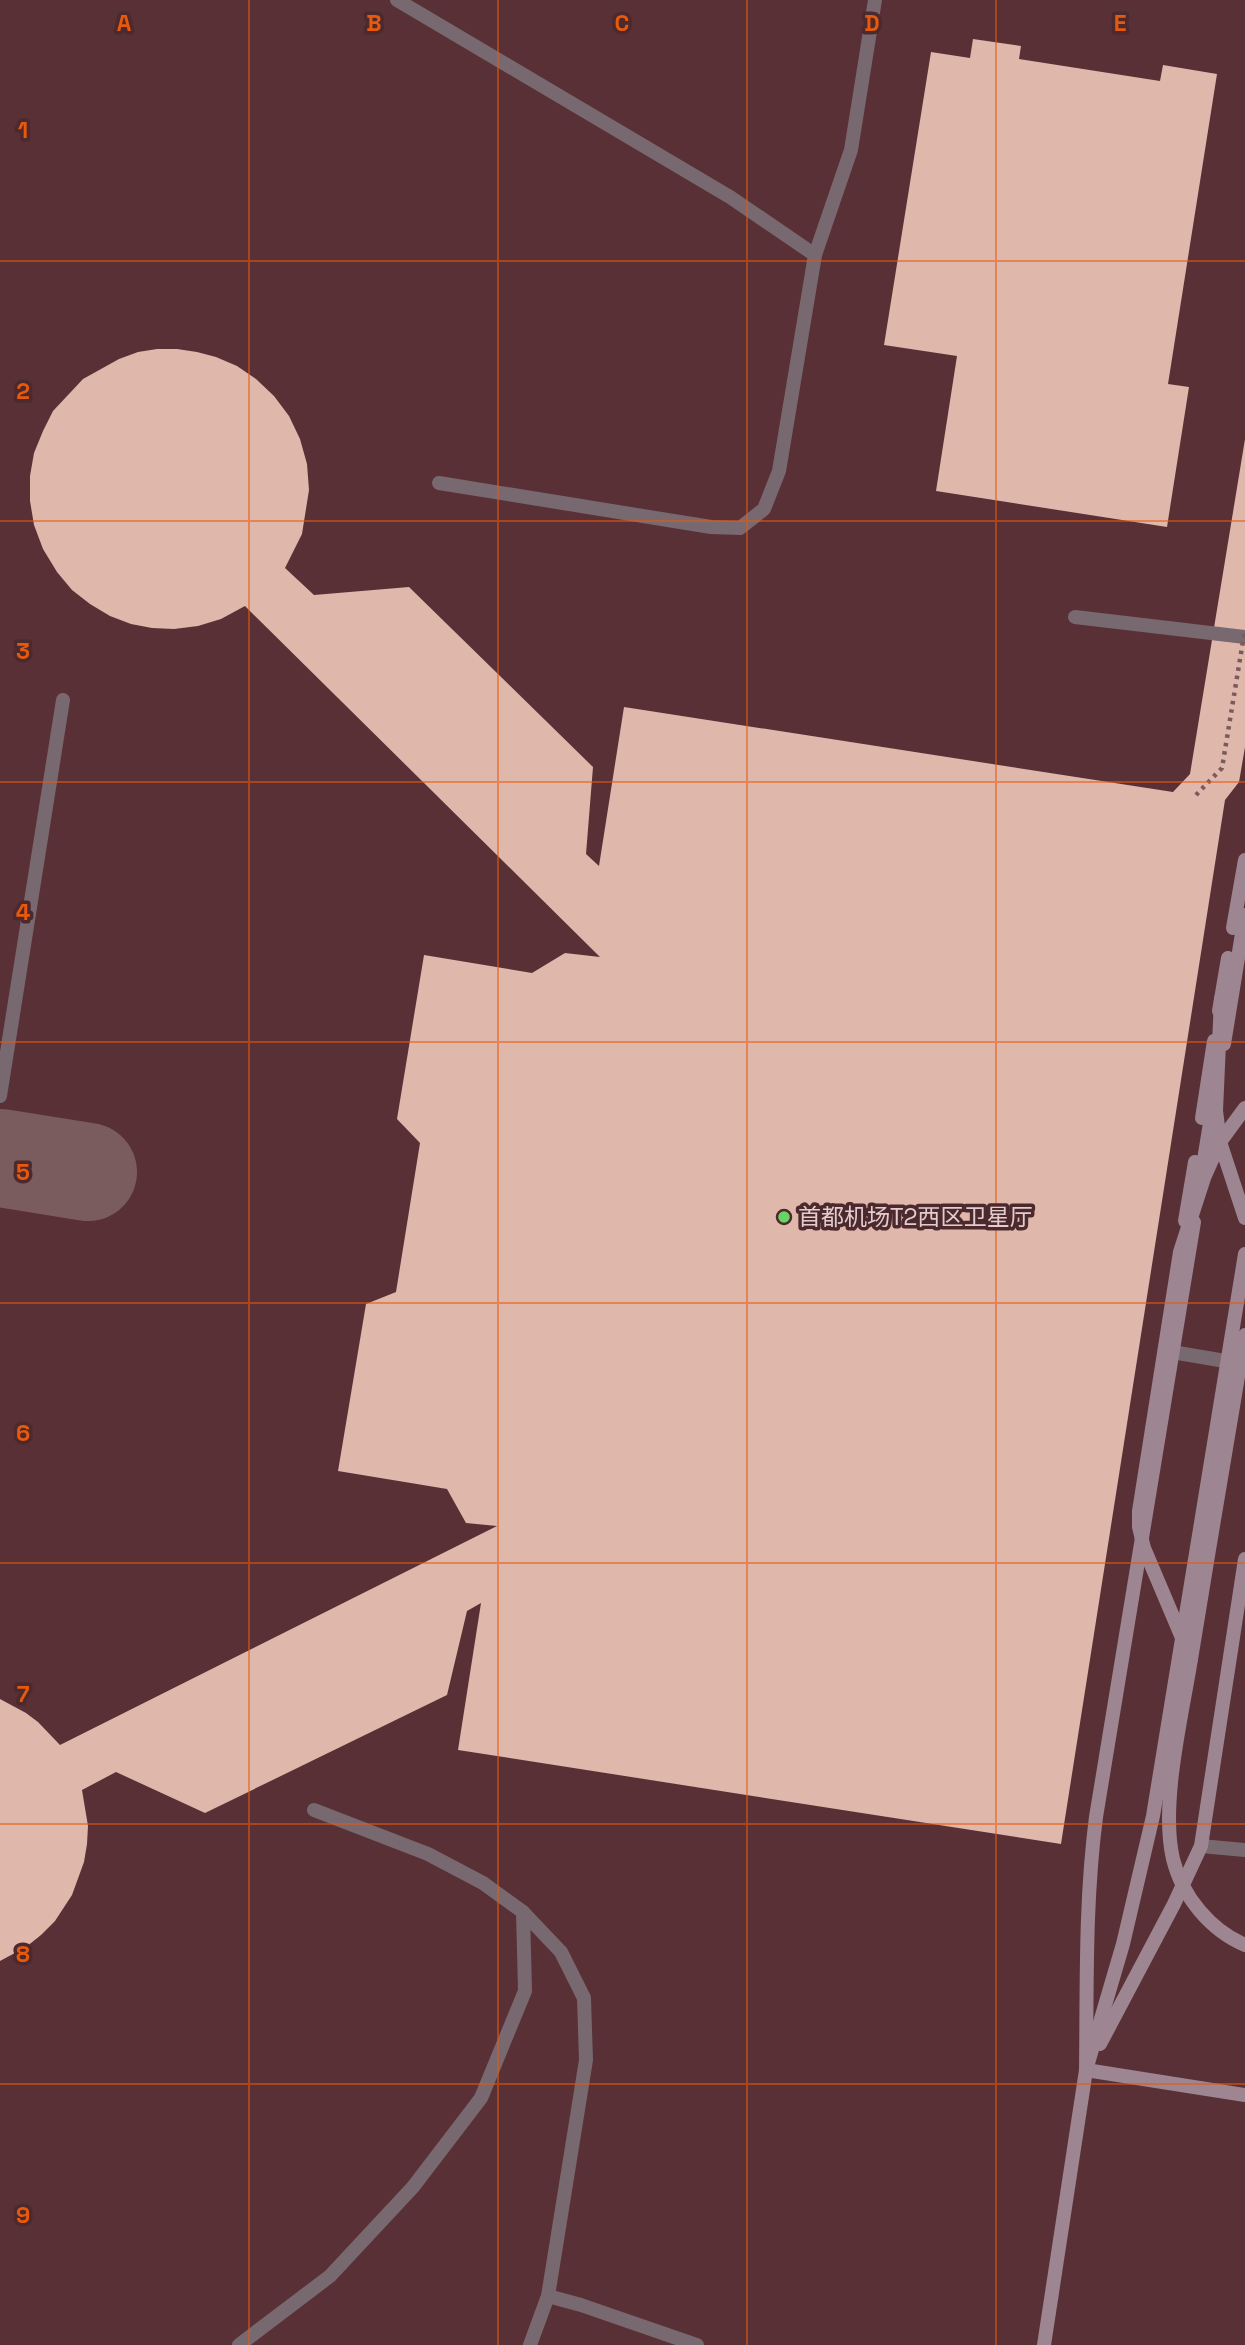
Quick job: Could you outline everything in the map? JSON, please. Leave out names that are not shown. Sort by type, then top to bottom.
[{"type":"street","points":[[1191,1659],[1144,1548],[1139,1527],[1147,1459],[1245,860]]},
{"type":"street","points":[[1086,2070],[1087,1928],[1093,1838],[1245,915]]},
{"type":"street","points":[[1221,999],[1216,1111],[1220,1142],[1245,1218]]},
{"type":"street","points":[[1181,1252],[1204,1178],[1220,1142],[1245,1108]]},
{"type":"street","points":[[1044,2345],[1086,2070],[1123,1944],[1153,1815],[1245,1254]]},
{"type":"street","points":[[1245,1335],[1191,1659],[1170,1804],[1169,1834],[1173,1859],[1185,1891],[1203,1914],[1232,1939],[1245,1945]]},
{"type":"street","points":[[1086,2070],[1174,1904],[1201,1846],[1245,1559]]},
{"type":"street","points":[[1086,2070],[1245,2095]]},
{"type":"lane","points":[[397,0],[730,197],[815,255]]},
{"type":"lane","points":[[439,483],[710,527],[740,528],[764,509],[779,471],[815,255],[850,150],[875,0]]},
{"type":"lane","points":[[1074,617],[1245,637]]},
{"type":"lane","points":[[0,1096],[6,1012],[62,700]]},
{"type":"lane","points":[[1172,1352],[1245,1365]]},
{"type":"lane","points":[[314,1810],[428,1854],[483,1882],[523,1912],[561,1952],[584,1997],[586,2060],[548,2296],[530,2345]]},
{"type":"lane","points":[[1201,1846],[1245,1850]]},
{"type":"lane","points":[[239,2345],[330,2276],[414,2187],[481,2098],[525,1991],[523,1912]]},
{"type":"lane","points":[[548,2296],[697,2345]]},
{"type":"path","points":[[1196,795],[1222,768],[1245,629]]},
{"type":"shaded area","points":[[0,0],[1245,0],[1245,2345],[0,2345]]},
{"type":"building","points":[[973,39],[1021,46],[1019,59],[1160,81],[1163,65],[1217,74],[1168,384],[1189,387],[1167,527],[936,491],[957,356],[884,345],[931,52],[970,58]]},
{"type":"building","name":"首都机场T2西区卫星厅","points":[[157,349],[197,352],[237,366],[274,396],[289,416],[300,439],[307,464],[309,490],[302,534],[285,568],[314,595],[409,587],[593,767],[586,854],[599,866],[624,707],[1173,792],[1190,774],[1245,439],[1245,747],[1239,782],[1225,800],[1061,1844],[458,1750],[481,1603],[467,1611],[447,1695],[205,1813],[116,1772],[82,1790],[88,1826],[87,1844],[84,1862],[72,1895],[55,1921],[41,1935],[26,1947],[0,1961],[0,1699],[38,1722],[60,1745],[497,1526],[466,1523],[447,1489],[338,1471],[366,1304],[396,1292],[420,1143],[397,1119],[424,955],[532,973],[565,953],[600,957],[245,606],[221,619],[198,626],[152,628],[110,616],[72,590],[57,572],[43,549],[34,525],[30,501],[34,453],[43,431],[53,411],[83,379],[119,359]]},
{"type":"taxiway","points":[[0,1158],[88,1172]]},
{"type":"place","name":"首都机场T2西区卫星厅","points":[[784,1217]]}]
